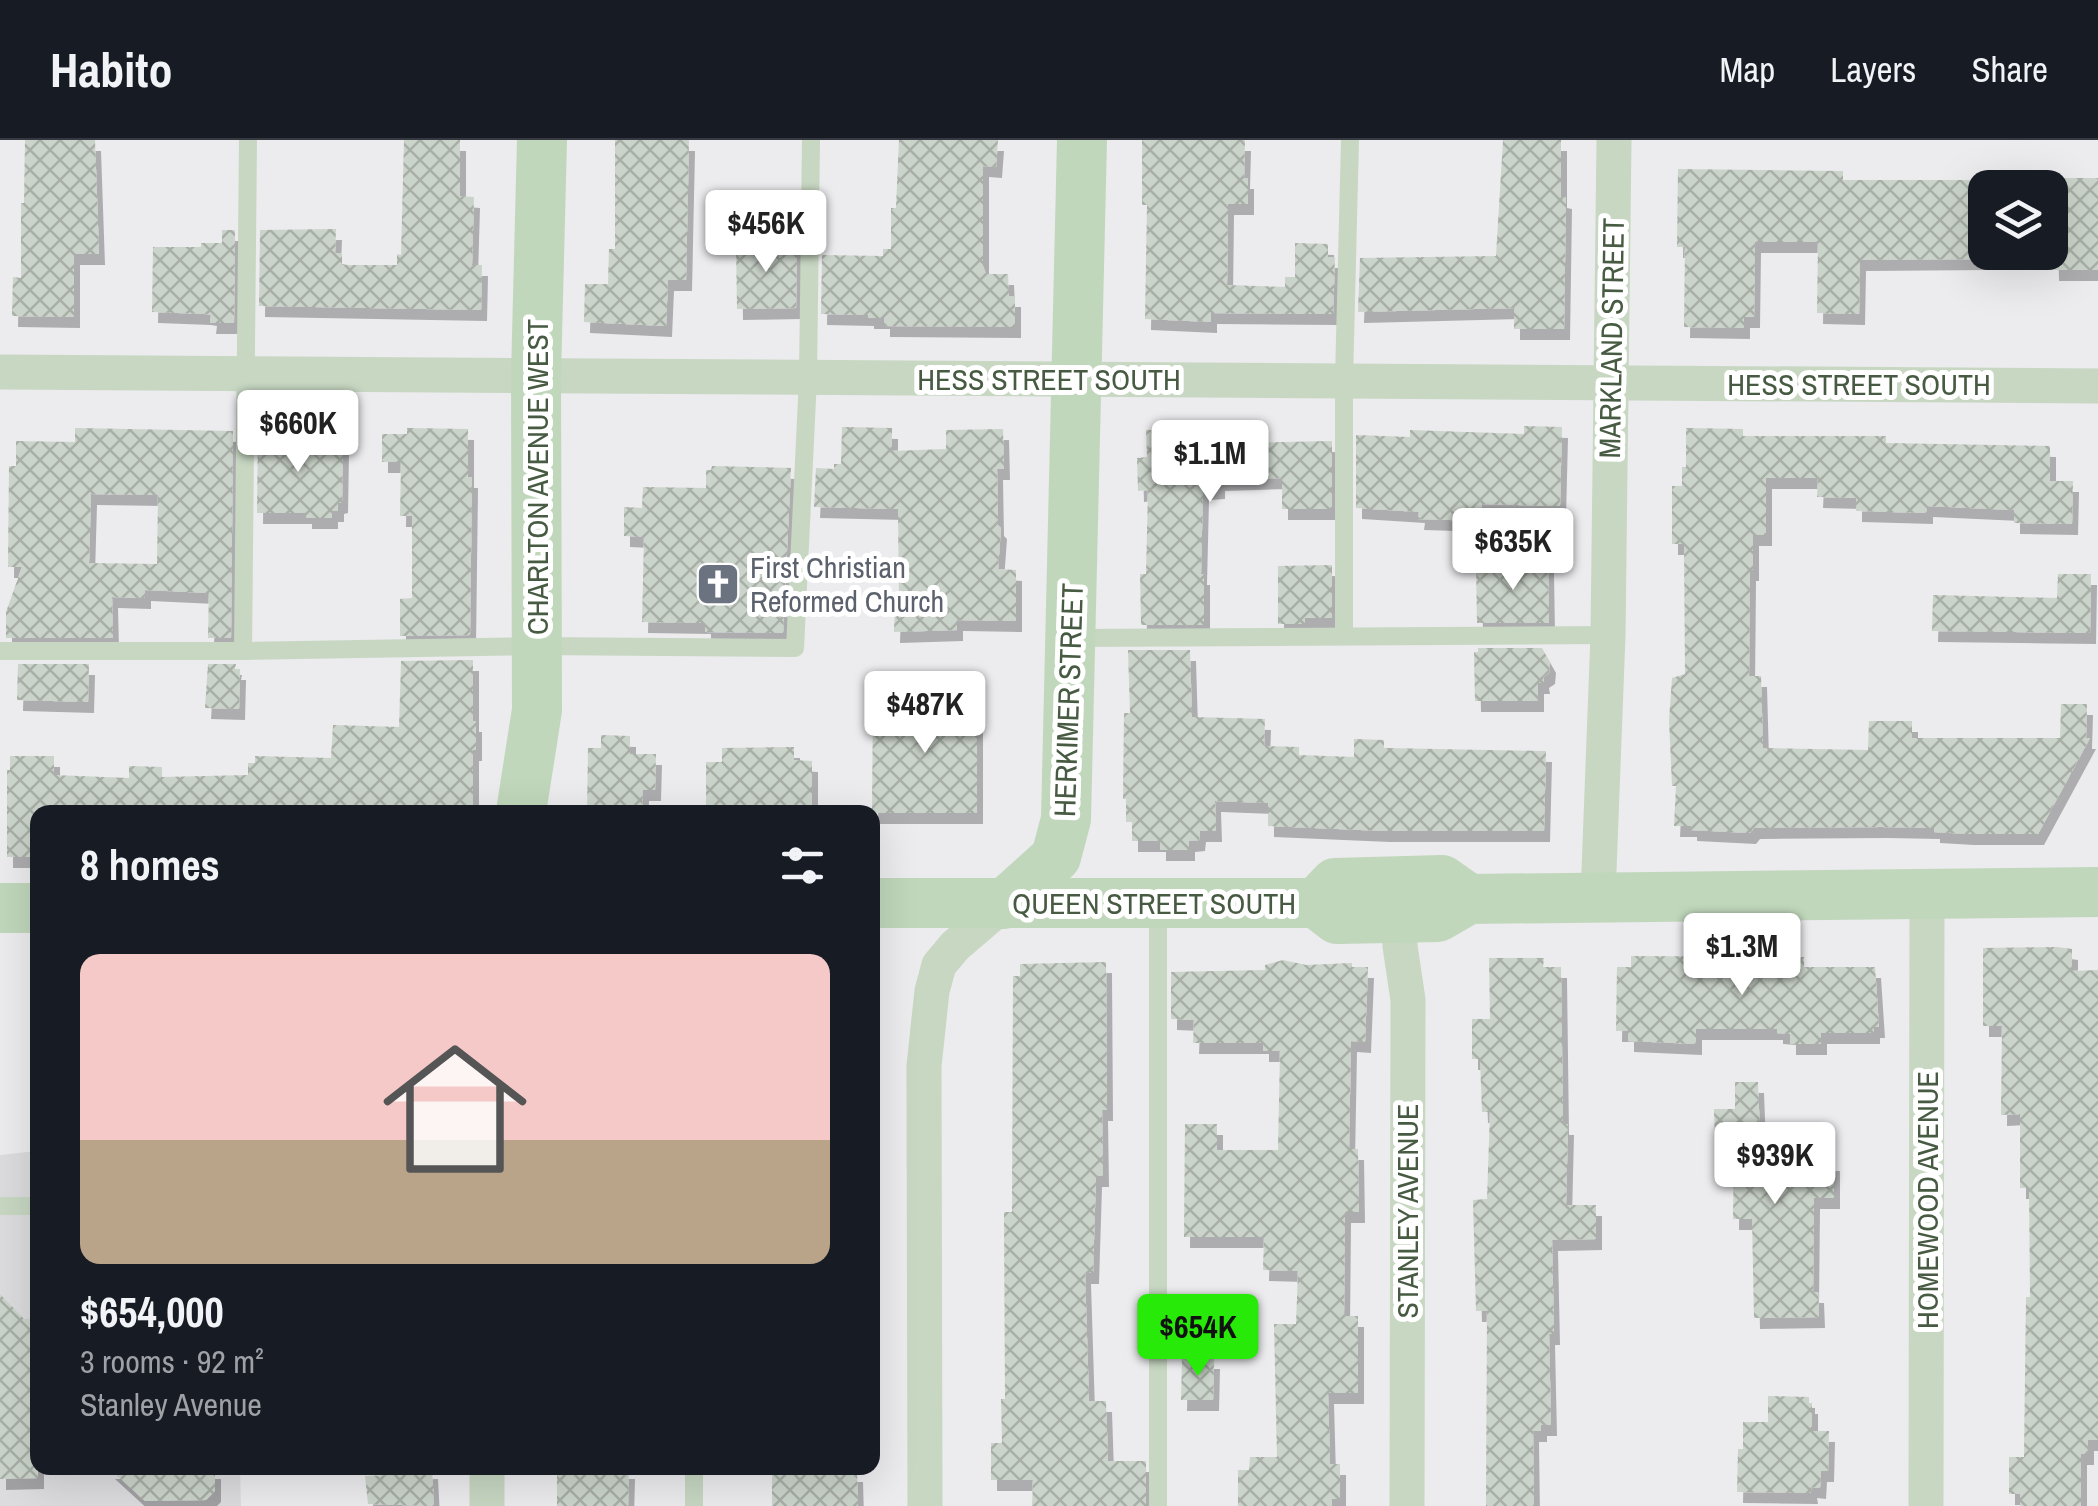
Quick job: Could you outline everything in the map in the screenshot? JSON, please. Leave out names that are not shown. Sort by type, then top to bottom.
[{"type":"main road","name":"CHARLTON AVENUE WEST","points":[[523,805],[536,710],[536,376],[542,140]]},
{"type":"main road","name":"HERKIMER STREET","points":[[1004,904],[1056,856],[1063,838],[1082,140]]},
{"type":"main road","name":"QUEEN STREET SOUTH","points":[[1316,902],[1336,883],[1424,880],[1442,880],[1470,899]]},
{"type":"main road","name":"QUEEN STREET SOUTH","points":[[880,903],[1316,902],[1337,919],[1438,917],[1470,899],[2098,892]]},
{"type":"main road","points":[[0,908],[30,908]]},
{"type":"street","name":"MARKLAND STREET","points":[[1598,897],[1608,635],[1614,140]]},
{"type":"street","name":"HESS STREET SOUTH","points":[[0,372],[2098,386]]},
{"type":"street","name":"HOMEWOOD AVENUE","points":[[1926,1506],[1927,894]]},
{"type":"street","name":"HERKIMER STREET","points":[[925,1506],[924,1066],[932,992],[939,965],[1004,904]]},
{"type":"street","name":"STANLEY AVENUE","points":[[1400,918],[1408,1000],[1407,1506]]},
{"type":"street","points":[[487,1475],[487,1506]]},
{"type":"lane","points":[[243,650],[248,140]]},
{"type":"lane","points":[[0,651],[795,648],[808,378],[811,140]]},
{"type":"lane","points":[[1344,636],[1344,380],[1350,140]]},
{"type":"lane","points":[[1071,638],[1608,635]]},
{"type":"lane","points":[[1158,904],[1158,1506]]},
{"type":"lane","points":[[0,1206],[30,1206]]},
{"type":"lane","points":[[694,1475],[694,1506]]},
{"type":"shaded area","points":[[30,1152],[30,1475],[240,1475],[241,1506],[0,1506],[0,1155]]},
{"type":"building","points":[[25,140],[95,140],[99,254],[74,254],[74,317],[12,316],[13,277],[21,278]]},
{"type":"building","points":[[404,140],[460,140],[460,196],[474,197],[472,265],[482,265],[481,310],[259,306],[260,230],[336,229],[335,253],[342,254],[342,265],[397,265],[397,254],[401,255]]},
{"type":"building","points":[[615,140],[689,140],[686,280],[668,280],[666,326],[584,322],[585,284],[608,284],[609,249],[615,249]]},
{"type":"building","points":[[899,140],[998,140],[996,167],[983,166],[983,266],[986,274],[1008,274],[1009,296],[1015,296],[1015,327],[884,326],[884,318],[821,314],[822,255],[883,256],[883,249],[891,249],[891,208],[896,208]]},
{"type":"building","points":[[1142,140],[1245,140],[1248,204],[1228,204],[1227,285],[1285,287],[1285,277],[1295,277],[1295,243],[1328,244],[1328,257],[1335,257],[1333,314],[1211,313],[1211,322],[1145,319],[1147,205],[1142,205]]},
{"type":"building","points":[[1503,140],[1561,140],[1561,197],[1566,198],[1564,329],[1514,329],[1514,308],[1358,312],[1360,258],[1496,256]]},
{"type":"building","points":[[1678,169],[1843,171],[1843,180],[1968,180],[1968,259],[1860,260],[1859,314],[1817,313],[1818,242],[1755,242],[1754,317],[1744,317],[1744,328],[1684,327],[1685,247],[1677,247]]},
{"type":"building","points":[[2068,178],[2098,178],[2098,270],[2068,270]]},
{"type":"building","points":[[222,230],[235,230],[234,323],[210,323],[211,315],[205,314],[152,312],[153,247],[222,243]]},
{"type":"building","points":[[736,243],[797,244],[796,308],[737,309]]},
{"type":"building","points":[[1524,426],[1562,427],[1560,506],[1482,504],[1482,521],[1418,519],[1419,512],[1356,508],[1356,435],[1410,437],[1410,430],[1524,434]]},
{"type":"building","points":[[842,427],[892,428],[892,451],[946,449],[946,430],[1003,429],[1004,469],[997,469],[1001,528],[998,569],[1016,570],[1016,621],[957,620],[957,630],[894,632],[895,602],[899,602],[898,509],[814,507],[816,468],[834,469],[834,464],[841,464]]},
{"type":"building","points":[[1236,427],[1236,443],[1332,441],[1332,509],[1282,509],[1282,478],[1219,480],[1219,488],[1203,489],[1204,625],[1141,625],[1140,574],[1146,574],[1148,490],[1138,491],[1137,458],[1147,457],[1146,430]]},
{"type":"building","points":[[75,428],[233,431],[231,638],[208,638],[209,593],[145,590],[145,598],[112,597],[113,638],[6,638],[6,612],[22,567],[8,567],[9,466],[16,466],[16,441],[75,442]],"holes":[[[91,494],[158,495],[157,564],[89,563]]]},
{"type":"building","points":[[258,428],[296,429],[296,441],[343,442],[342,502],[338,503],[338,511],[332,511],[332,518],[306,518],[306,513],[257,513]]},
{"type":"building","points":[[407,428],[468,429],[468,477],[472,477],[470,635],[400,636],[400,599],[412,598],[412,516],[400,516],[401,462],[382,462],[382,434],[407,434]]},
{"type":"building","points":[[1686,428],[1743,429],[1743,436],[1886,436],[1886,443],[2050,446],[2050,481],[2073,481],[2072,524],[2014,523],[2014,510],[1927,506],[1927,513],[1856,511],[1856,498],[1817,497],[1818,478],[1766,478],[1766,535],[1753,535],[1750,570],[1749,676],[1761,676],[1763,748],[1868,750],[1869,721],[1912,721],[1912,738],[2060,738],[2061,704],[2087,704],[2086,738],[2090,738],[2038,834],[1968,834],[1934,832],[1934,828],[1882,827],[1754,828],[1750,833],[1674,826],[1676,786],[1672,786],[1669,720],[1672,678],[1685,674],[1684,544],[1672,544],[1672,486],[1682,486]]},
{"type":"building","name":"First Christian Reformed Church","points":[[712,466],[791,468],[783,633],[705,632],[705,623],[642,622],[644,537],[624,536],[624,507],[642,508],[643,487],[706,488],[706,470]]},
{"type":"building","points":[[1548,562],[1549,623],[1477,623],[1476,563]]},
{"type":"building","points":[[1332,565],[1332,618],[1278,624],[1278,566]]},
{"type":"building","points":[[2058,574],[2091,574],[2090,633],[1932,631],[1933,595],[2057,598]]},
{"type":"building","points":[[1478,648],[1542,648],[1550,662],[1544,683],[1538,683],[1538,701],[1475,701],[1474,652]]},
{"type":"building","points":[[1128,650],[1190,650],[1192,717],[1265,719],[1264,746],[1299,747],[1299,755],[1354,757],[1354,739],[1384,740],[1384,748],[1546,751],[1544,831],[1268,826],[1268,803],[1215,801],[1216,831],[1200,831],[1199,840],[1189,841],[1189,850],[1160,850],[1160,841],[1132,841],[1132,822],[1126,822],[1123,799],[1124,713],[1130,713]]},
{"type":"building","points":[[473,660],[473,805],[30,805],[30,857],[7,857],[10,756],[54,756],[54,775],[129,778],[129,766],[162,767],[162,777],[248,775],[248,763],[255,763],[255,756],[331,758],[333,725],[399,727],[401,661]]},
{"type":"building","points":[[18,664],[89,664],[88,702],[17,700]]},
{"type":"building","points":[[208,664],[236,664],[235,669],[240,669],[239,709],[205,708]]},
{"type":"building","points":[[873,699],[977,699],[977,813],[880,813],[880,805],[872,805]]},
{"type":"building","points":[[601,735],[630,736],[630,754],[656,754],[655,790],[643,790],[642,805],[587,805],[588,748],[601,748]]},
{"type":"building","points":[[794,747],[794,760],[812,761],[812,805],[706,805],[706,762],[722,762],[722,748]]},
{"type":"building","points":[[1983,948],[2072,949],[2072,971],[2098,970],[2098,1440],[2088,1440],[2088,1454],[2081,1454],[2081,1506],[2020,1506],[2020,1494],[2009,1494],[2009,1457],[2024,1457],[2026,1297],[2030,1297],[2029,1188],[2020,1188],[2020,1114],[2001,1115],[2002,1026],[1983,1026]]},
{"type":"building","points":[[1631,956],[1804,957],[1804,967],[1875,967],[1879,1027],[1874,1027],[1874,1033],[1821,1033],[1821,1044],[1790,1044],[1790,1034],[1777,1033],[1777,1029],[1696,1029],[1696,1044],[1628,1041],[1628,1031],[1616,1031],[1617,967],[1631,967]]},
{"type":"building","points":[[1489,958],[1544,958],[1543,967],[1561,967],[1563,1124],[1568,1124],[1566,1205],[1596,1205],[1596,1239],[1552,1240],[1551,1425],[1541,1425],[1541,1431],[1533,1431],[1534,1506],[1486,1506],[1487,1311],[1476,1311],[1473,1200],[1487,1199],[1490,1112],[1482,1112],[1480,1059],[1472,1059],[1472,1019],[1490,1019]]},
{"type":"building","points":[[1283,960],[1306,965],[1352,963],[1352,967],[1368,967],[1365,1042],[1351,1041],[1349,1149],[1358,1149],[1359,1212],[1345,1212],[1344,1316],[1358,1316],[1358,1393],[1328,1393],[1330,1464],[1340,1464],[1340,1499],[1332,1499],[1332,1506],[1238,1506],[1238,1470],[1249,1470],[1250,1457],[1277,1457],[1274,1324],[1296,1324],[1298,1271],[1263,1270],[1264,1237],[1184,1237],[1185,1124],[1217,1124],[1217,1150],[1278,1150],[1280,1051],[1263,1051],[1263,1043],[1193,1043],[1194,1020],[1171,1019],[1171,972],[1265,970],[1265,965]]},
{"type":"building","points":[[1106,962],[1107,1110],[1102,1110],[1103,1176],[1096,1176],[1093,1273],[1085,1273],[1089,1401],[1106,1401],[1108,1461],[1146,1461],[1146,1506],[1032,1506],[1033,1480],[991,1480],[991,1443],[1002,1443],[1001,1399],[1005,1399],[1004,1212],[1012,1212],[1013,976],[1020,976],[1020,964]]},
{"type":"building","points":[[1735,1082],[1758,1082],[1760,1135],[1779,1134],[1798,1154],[1798,1160],[1834,1160],[1834,1198],[1814,1198],[1813,1292],[1818,1292],[1819,1317],[1754,1318],[1752,1219],[1733,1219],[1734,1145],[1715,1145],[1714,1109],[1735,1109]]},
{"type":"building","points":[[0,1294],[24,1319],[30,1319],[30,1475],[38,1478],[0,1479]]},
{"type":"building","points":[[1182,1358],[1214,1358],[1213,1400],[1181,1400]]},
{"type":"building","points":[[1768,1396],[1809,1397],[1812,1431],[1829,1431],[1828,1471],[1821,1471],[1820,1488],[1811,1487],[1812,1493],[1737,1492],[1743,1422],[1768,1422]]},
{"type":"building","points":[[117,1475],[215,1475],[215,1491],[206,1500],[145,1501]]},
{"type":"building","points":[[432,1475],[434,1506],[368,1504],[365,1476]]},
{"type":"building","points":[[557,1475],[629,1475],[628,1506],[557,1506]]},
{"type":"building","points":[[772,1475],[857,1475],[858,1506],[772,1506]]},
{"type":"place","name":"First Christian Reformed Church","points":[[718,584]]}]
